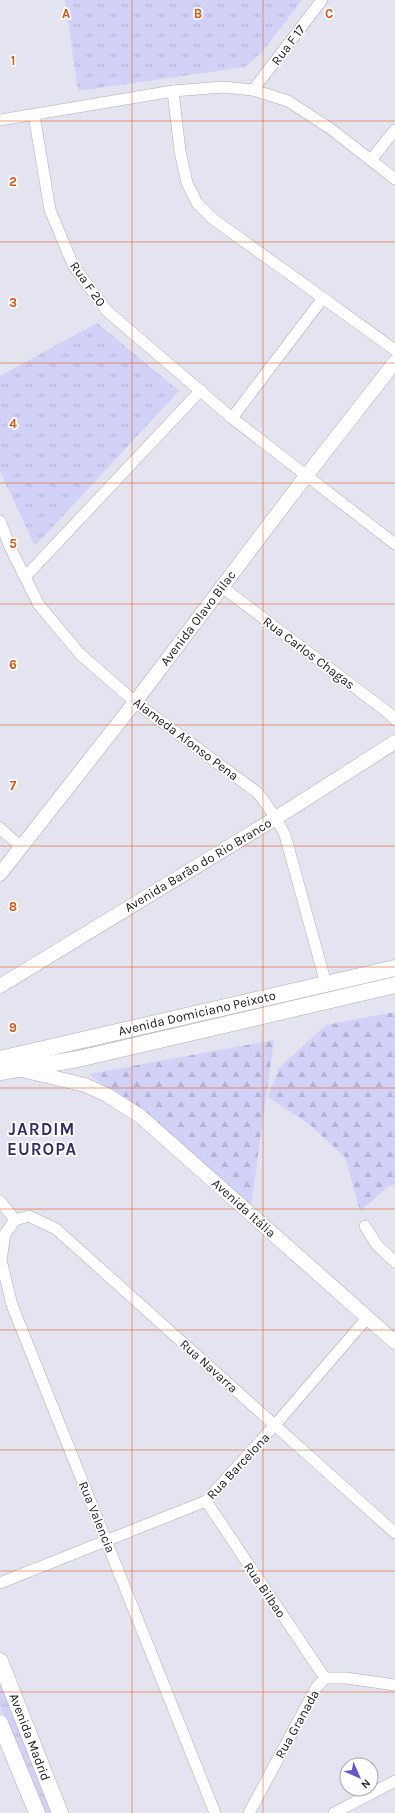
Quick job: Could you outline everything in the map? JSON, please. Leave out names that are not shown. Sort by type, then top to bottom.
[{"type":"main road","name":"Avenida Domiciano Peixoto","points":[[0,1059],[395,968]]},
{"type":"main road","name":"Avenida Domiciano Peixoto","points":[[0,1072],[78,1059],[391,988]]},
{"type":"main road","name":"Avenida Madrid","points":[[0,1661],[60,1813]]},
{"type":"main road","name":"Avenida Madrid","points":[[0,1723],[36,1813]]},
{"type":"street","name":"Rua F 17","points":[[253,90],[322,0]]},
{"type":"street","points":[[0,120],[173,91],[223,88],[253,90],[288,101],[331,129],[395,179]]},
{"type":"street","points":[[173,91],[180,151],[187,183],[197,203],[213,219],[395,350]]},
{"type":"street","name":"Rua F 20","points":[[34,114],[50,210],[73,265],[107,311],[232,418],[395,544]]},
{"type":"street","points":[[371,160],[395,130]]},
{"type":"street","points":[[232,418],[323,298]]},
{"type":"street","name":"Avenida Olavo Bilac","points":[[0,874],[135,702],[306,476],[395,362]]},
{"type":"street","points":[[25,577],[201,390]]},
{"type":"street","name":"Alameda Afonso Pena","points":[[0,521],[5,546],[25,577],[39,605],[80,654],[135,702],[258,793],[276,818],[284,835],[326,984]]},
{"type":"street","name":"Rua Carlos Chagas","points":[[222,587],[390,714],[395,720]]},
{"type":"street","name":"Avenida Barão do Rio Branco","points":[[0,986],[276,818],[395,742]]},
{"type":"street","points":[[0,828],[21,848]]},
{"type":"street","points":[[78,1059],[77,1073],[85,1085]]},
{"type":"street","name":"Avenida Itália","points":[[20,1069],[85,1085],[107,1095],[140,1116],[395,1342]]},
{"type":"street","points":[[0,1201],[15,1220]]},
{"type":"street","name":"Rua Navarra","points":[[15,1220],[29,1216],[56,1229],[395,1533]]},
{"type":"street","name":"Rua Valencia","points":[[15,1220],[5,1234],[1,1260],[12,1305],[215,1813]]},
{"type":"street","points":[[365,1226],[377,1245],[395,1262]]},
{"type":"street","name":"Rua Barcelona","points":[[0,1583],[206,1501],[275,1425],[367,1318]]},
{"type":"street","name":"Rua Bilbao","points":[[206,1501],[325,1678]]},
{"type":"street","name":"Rua Granada","points":[[249,1813],[316,1688],[325,1678],[346,1678],[395,1685]]},
{"type":"street","points":[[334,1813],[346,1809],[395,1781]]},
{"type":"green space","points":[[65,0],[302,0],[263,51],[245,67],[78,91]]},
{"type":"green space","points":[[97,323],[179,391],[35,546],[0,471],[0,376]]},
{"type":"green space","points":[[395,1012],[395,1185],[389,1186],[360,1211],[345,1157],[310,1125],[268,1097],[279,1068],[326,1025]]},
{"type":"green space","points":[[274,1040],[251,1206],[89,1074]]},
{"type":"green space","points":[[0,1680],[52,1813],[43,1813],[0,1707]]},
{"type":"district","name":"JARDIM EUROPA","points":[[42,1139]]}]
